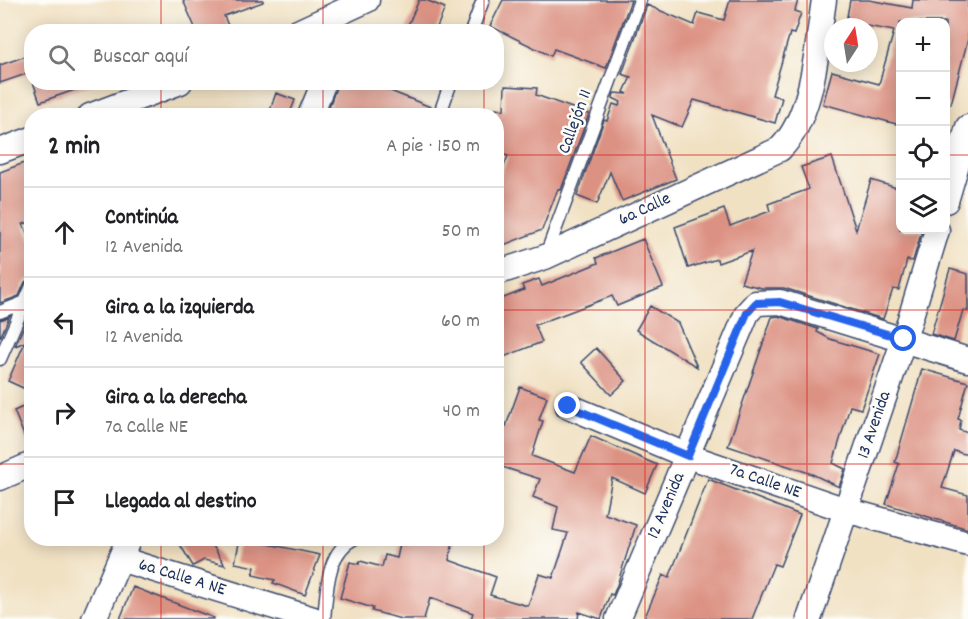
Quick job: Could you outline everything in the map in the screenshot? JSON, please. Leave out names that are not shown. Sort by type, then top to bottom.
[{"type":"street","name":"6a Calle","points":[[504,270],[545,257],[780,149],[790,139],[803,109],[824,0]]},
{"type":"street","points":[[314,24],[360,1]]},
{"type":"street","points":[[350,24],[360,1]]},
{"type":"street","points":[[115,108],[160,90]]},
{"type":"street","points":[[313,108],[321,90]]},
{"type":"street","points":[[950,193],[961,175],[968,127]]},
{"type":"street","points":[[0,151],[24,142]]},
{"type":"street","name":"13 Avenida","points":[[809,619],[904,339],[936,234]]},
{"type":"street","name":"12 Avenida","points":[[618,619],[747,313],[756,303],[780,302],[904,339]]},
{"type":"street","points":[[904,339],[968,360]]},
{"type":"street","name":"7a Calle NE","points":[[568,406],[688,456],[846,510],[968,544]]},
{"type":"street","points":[[0,477],[24,467]]},
{"type":"street","points":[[94,619],[124,549]]},
{"type":"street","name":"6a Calle A NE","points":[[124,549],[313,619]]},
{"type":"lane","points":[[474,24],[483,0]]},
{"type":"lane","name":"Callejón 11","points":[[545,257],[640,0]]},
{"type":"lane","points":[[442,108],[448,90]]},
{"type":"lane","points":[[0,312],[24,302]]},
{"type":"lane","points":[[0,359],[24,304]]},
{"type":"lane","points":[[324,619],[327,586],[337,553],[342,546]]},
{"type":"building","points":[[183,0],[263,0],[263,2],[224,16],[227,24],[194,24]]},
{"type":"building","points":[[419,0],[426,0],[445,8],[438,24],[408,24]]},
{"type":"building","points":[[503,0],[631,0],[606,68],[554,49],[551,56],[504,33],[504,24],[491,24]]},
{"type":"building","points":[[730,0],[798,0],[795,11],[801,13],[794,34],[790,33],[772,95],[782,98],[775,123],[694,100],[682,127],[652,115],[676,179],[622,201],[610,172],[597,204],[577,196],[604,120],[607,121],[613,104],[619,106],[621,102],[613,98],[614,93],[628,94],[624,92],[631,77],[622,74],[647,5],[694,25],[698,13],[724,20]]},
{"type":"building","points":[[850,0],[869,0],[912,8],[913,0],[968,0],[968,39],[951,104],[950,18],[896,18],[896,124],[823,104],[832,72],[879,84],[894,31],[878,28],[878,18],[847,18]]},
{"type":"building","points":[[24,57],[24,75],[0,83],[0,65]]},
{"type":"building","points":[[505,86],[537,88],[536,95],[589,114],[561,190],[558,189],[542,230],[504,245],[504,166],[508,156],[504,155]]},
{"type":"building","points":[[36,90],[75,90],[40,102]]},
{"type":"building","points":[[335,90],[388,90],[433,108],[331,108],[329,107]]},
{"type":"building","points":[[276,93],[295,100],[292,108],[271,108]]},
{"type":"building","points":[[832,157],[856,230],[871,180],[896,188],[896,234],[921,234],[913,261],[907,260],[899,290],[893,289],[883,319],[784,288],[762,288],[741,283],[752,251],[718,263],[717,259],[688,268],[675,227],[724,209],[730,226],[770,211],[768,204],[809,189],[801,167]]},
{"type":"building","points":[[24,163],[24,284],[19,296],[0,303],[0,172]]},
{"type":"building","points":[[643,239],[663,287],[617,306],[612,296],[535,325],[542,342],[504,357],[504,298],[524,290],[522,285],[539,279],[542,286],[598,263],[596,258]]},
{"type":"building","points":[[950,269],[968,274],[968,311],[963,310],[954,341],[931,334]]},
{"type":"building","points":[[650,306],[678,323],[697,367],[636,330]]},
{"type":"building","points":[[778,316],[818,329],[817,332],[830,339],[880,354],[861,409],[850,406],[833,463],[845,469],[839,487],[812,474],[728,446],[772,317]]},
{"type":"building","points":[[9,317],[0,338],[0,320]]},
{"type":"building","points":[[24,326],[24,342],[15,346]]},
{"type":"building","points":[[24,344],[24,388],[8,381]]},
{"type":"building","points":[[596,348],[626,381],[611,395],[581,362]]},
{"type":"building","points":[[922,369],[968,382],[958,419],[961,420],[959,430],[968,433],[968,455],[954,451],[942,488],[968,495],[968,529],[886,504],[899,464],[895,462]]},
{"type":"building","points":[[520,387],[547,397],[539,420],[543,421],[532,456],[575,472],[591,436],[657,465],[645,493],[612,478],[605,514],[636,525],[617,585],[613,595],[610,594],[601,619],[579,612],[578,619],[471,619],[473,613],[430,598],[424,619],[401,619],[372,611],[373,608],[340,598],[350,562],[359,564],[360,561],[382,567],[385,555],[397,558],[400,546],[452,546],[449,560],[496,577],[490,595],[528,606],[539,574],[553,578],[568,533],[553,530],[558,507],[533,497],[540,479],[504,468],[504,425],[506,426]]},
{"type":"building","points":[[24,407],[24,435],[14,411]]},
{"type":"building","points":[[708,479],[800,515],[780,566],[774,564],[752,619],[644,619],[663,575],[669,578]]},
{"type":"building","points":[[181,546],[213,546],[225,565],[204,560],[193,566]]},
{"type":"building","points":[[238,546],[278,546],[320,555],[305,595],[273,583],[275,580],[253,575],[255,567],[235,563]]},
{"type":"building","points":[[133,587],[214,618],[120,619]]},
{"type":"route","points":[[568,406],[688,456],[747,313],[756,303],[780,302],[904,339]]}]
